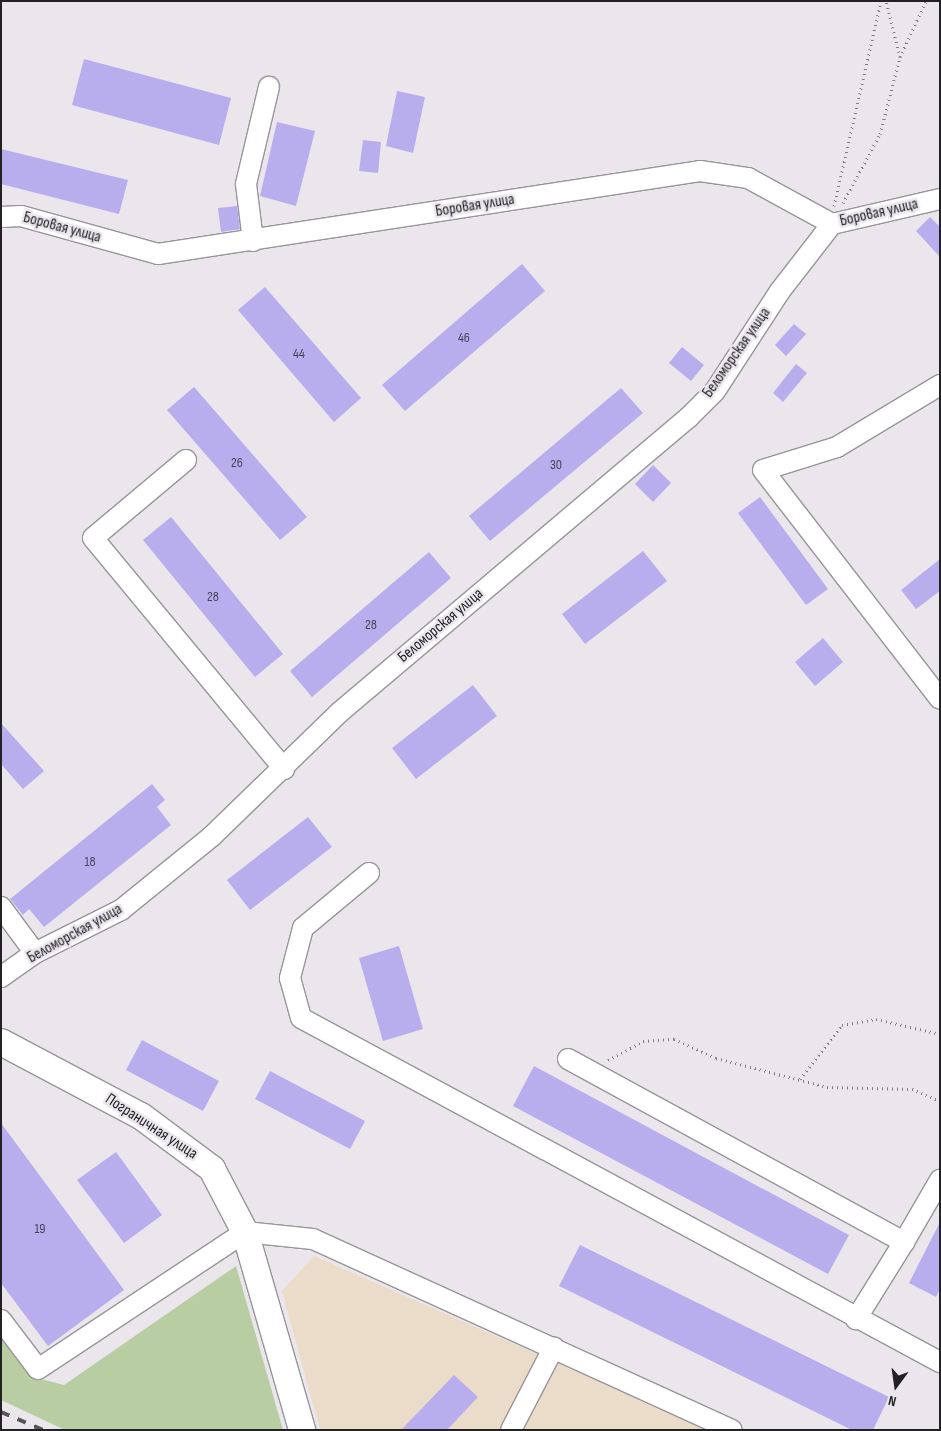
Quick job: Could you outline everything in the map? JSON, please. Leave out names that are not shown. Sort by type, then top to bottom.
[{"type":"main road","name":"Пограничная улица","points":[[1,1042],[141,1116],[185,1145],[212,1169],[245,1232],[302,1430]]},
{"type":"street","points":[[253,241],[246,184],[269,87]]},
{"type":"street","name":"Боровая улица","points":[[1,217],[21,216],[158,254],[253,241],[700,171],[748,178],[832,224],[940,198]]},
{"type":"street","name":"Беломорская улица","points":[[1,977],[36,953],[121,910],[212,836],[284,769],[340,712],[688,418],[715,391],[780,291],[832,224]]},
{"type":"street","points":[[940,385],[837,447],[763,470],[940,699]]},
{"type":"street","points":[[186,460],[93,538],[284,769]]},
{"type":"street","points":[[369,873],[303,928],[290,978],[301,1018],[856,1319],[940,1362]]},
{"type":"street","points":[[1,907],[36,953]]},
{"type":"street","points":[[568,1059],[904,1242]]},
{"type":"street","points":[[856,1319],[940,1180]]},
{"type":"street","points":[[1,1320],[38,1368],[245,1232],[313,1239],[554,1347],[732,1430]]},
{"type":"street","points":[[511,1430],[554,1347]]},
{"type":"path","points":[[832,224],[841,163],[881,1]]},
{"type":"path","points":[[886,1],[900,57]]},
{"type":"path","points":[[832,224],[880,134],[900,57],[926,1]]},
{"type":"path","points":[[800,1080],[842,1025],[876,1019],[940,1034]]},
{"type":"path","points":[[590,1071],[643,1041],[674,1039],[716,1058],[827,1087],[912,1089],[940,1100]]},
{"type":"shaded area","points":[[314,1256],[709,1430],[320,1430],[282,1291]]},
{"type":"green space","points":[[236,1266],[283,1430],[65,1430],[1,1400],[1,1330],[41,1379],[64,1385]]},
{"type":"building","points":[[84,59],[231,98],[219,145],[72,105]]},
{"type":"building","points":[[397,91],[425,97],[413,153],[386,146]]},
{"type":"building","points":[[277,122],[315,131],[296,206],[260,196]]},
{"type":"building","points":[[363,140],[381,142],[378,173],[359,171]]},
{"type":"building","points":[[1,149],[128,180],[119,214],[1,184]]},
{"type":"building","points":[[237,206],[240,229],[221,232],[218,208]]},
{"type":"building","points":[[930,217],[940,227],[940,257],[916,231]]},
{"type":"building","points":[[522,264],[545,291],[405,411],[382,385]]},
{"type":"building","points":[[265,287],[361,398],[334,422],[238,310]]},
{"type":"building","points":[[794,324],[806,334],[786,356],[775,345]]},
{"type":"building","points":[[682,347],[704,365],[691,381],[669,363]]},
{"type":"building","points":[[796,364],[807,373],[783,402],[773,393]]},
{"type":"building","points":[[194,387],[307,517],[280,540],[167,410]]},
{"type":"building","points":[[621,388],[643,413],[490,541],[469,516]]},
{"type":"building","points":[[653,465],[671,483],[653,502],[635,484]]},
{"type":"building","points":[[760,497],[828,589],[806,605],[738,513]]},
{"type":"building","points":[[171,517],[283,654],[255,677],[143,540]]},
{"type":"building","points":[[643,551],[667,581],[585,644],[562,614]]},
{"type":"building","points":[[429,552],[451,578],[312,697],[290,671]]},
{"type":"building","points":[[940,559],[940,591],[916,609],[901,590]]},
{"type":"building","points":[[823,638],[843,662],[815,686],[795,662]]},
{"type":"building","points":[[473,685],[497,716],[416,779],[392,748]]},
{"type":"building","points":[[1,723],[44,771],[23,789],[1,764]]},
{"type":"building","points":[[152,784],[165,800],[157,807],[171,825],[44,927],[29,909],[23,915],[10,899]]},
{"type":"building","points":[[308,817],[332,847],[250,910],[227,880]]},
{"type":"building","points":[[399,946],[423,1029],[383,1041],[359,958]]},
{"type":"building","points":[[142,1040],[219,1081],[203,1111],[126,1070]]},
{"type":"building","points":[[534,1066],[849,1235],[828,1274],[513,1106]]},
{"type":"building","points":[[270,1071],[365,1121],[350,1149],[255,1099]]},
{"type":"building","points":[[1,1123],[124,1290],[48,1346],[1,1283]]},
{"type":"building","points":[[116,1152],[162,1215],[124,1243],[77,1180]]},
{"type":"building","points":[[940,1222],[940,1289],[936,1297],[909,1283]]},
{"type":"building","points":[[580,1245],[889,1397],[873,1430],[852,1430],[559,1286]]},
{"type":"building","points":[[454,1375],[478,1397],[447,1430],[401,1430]]},
{"type":"railway","points":[[1,1412],[43,1430]]}]
